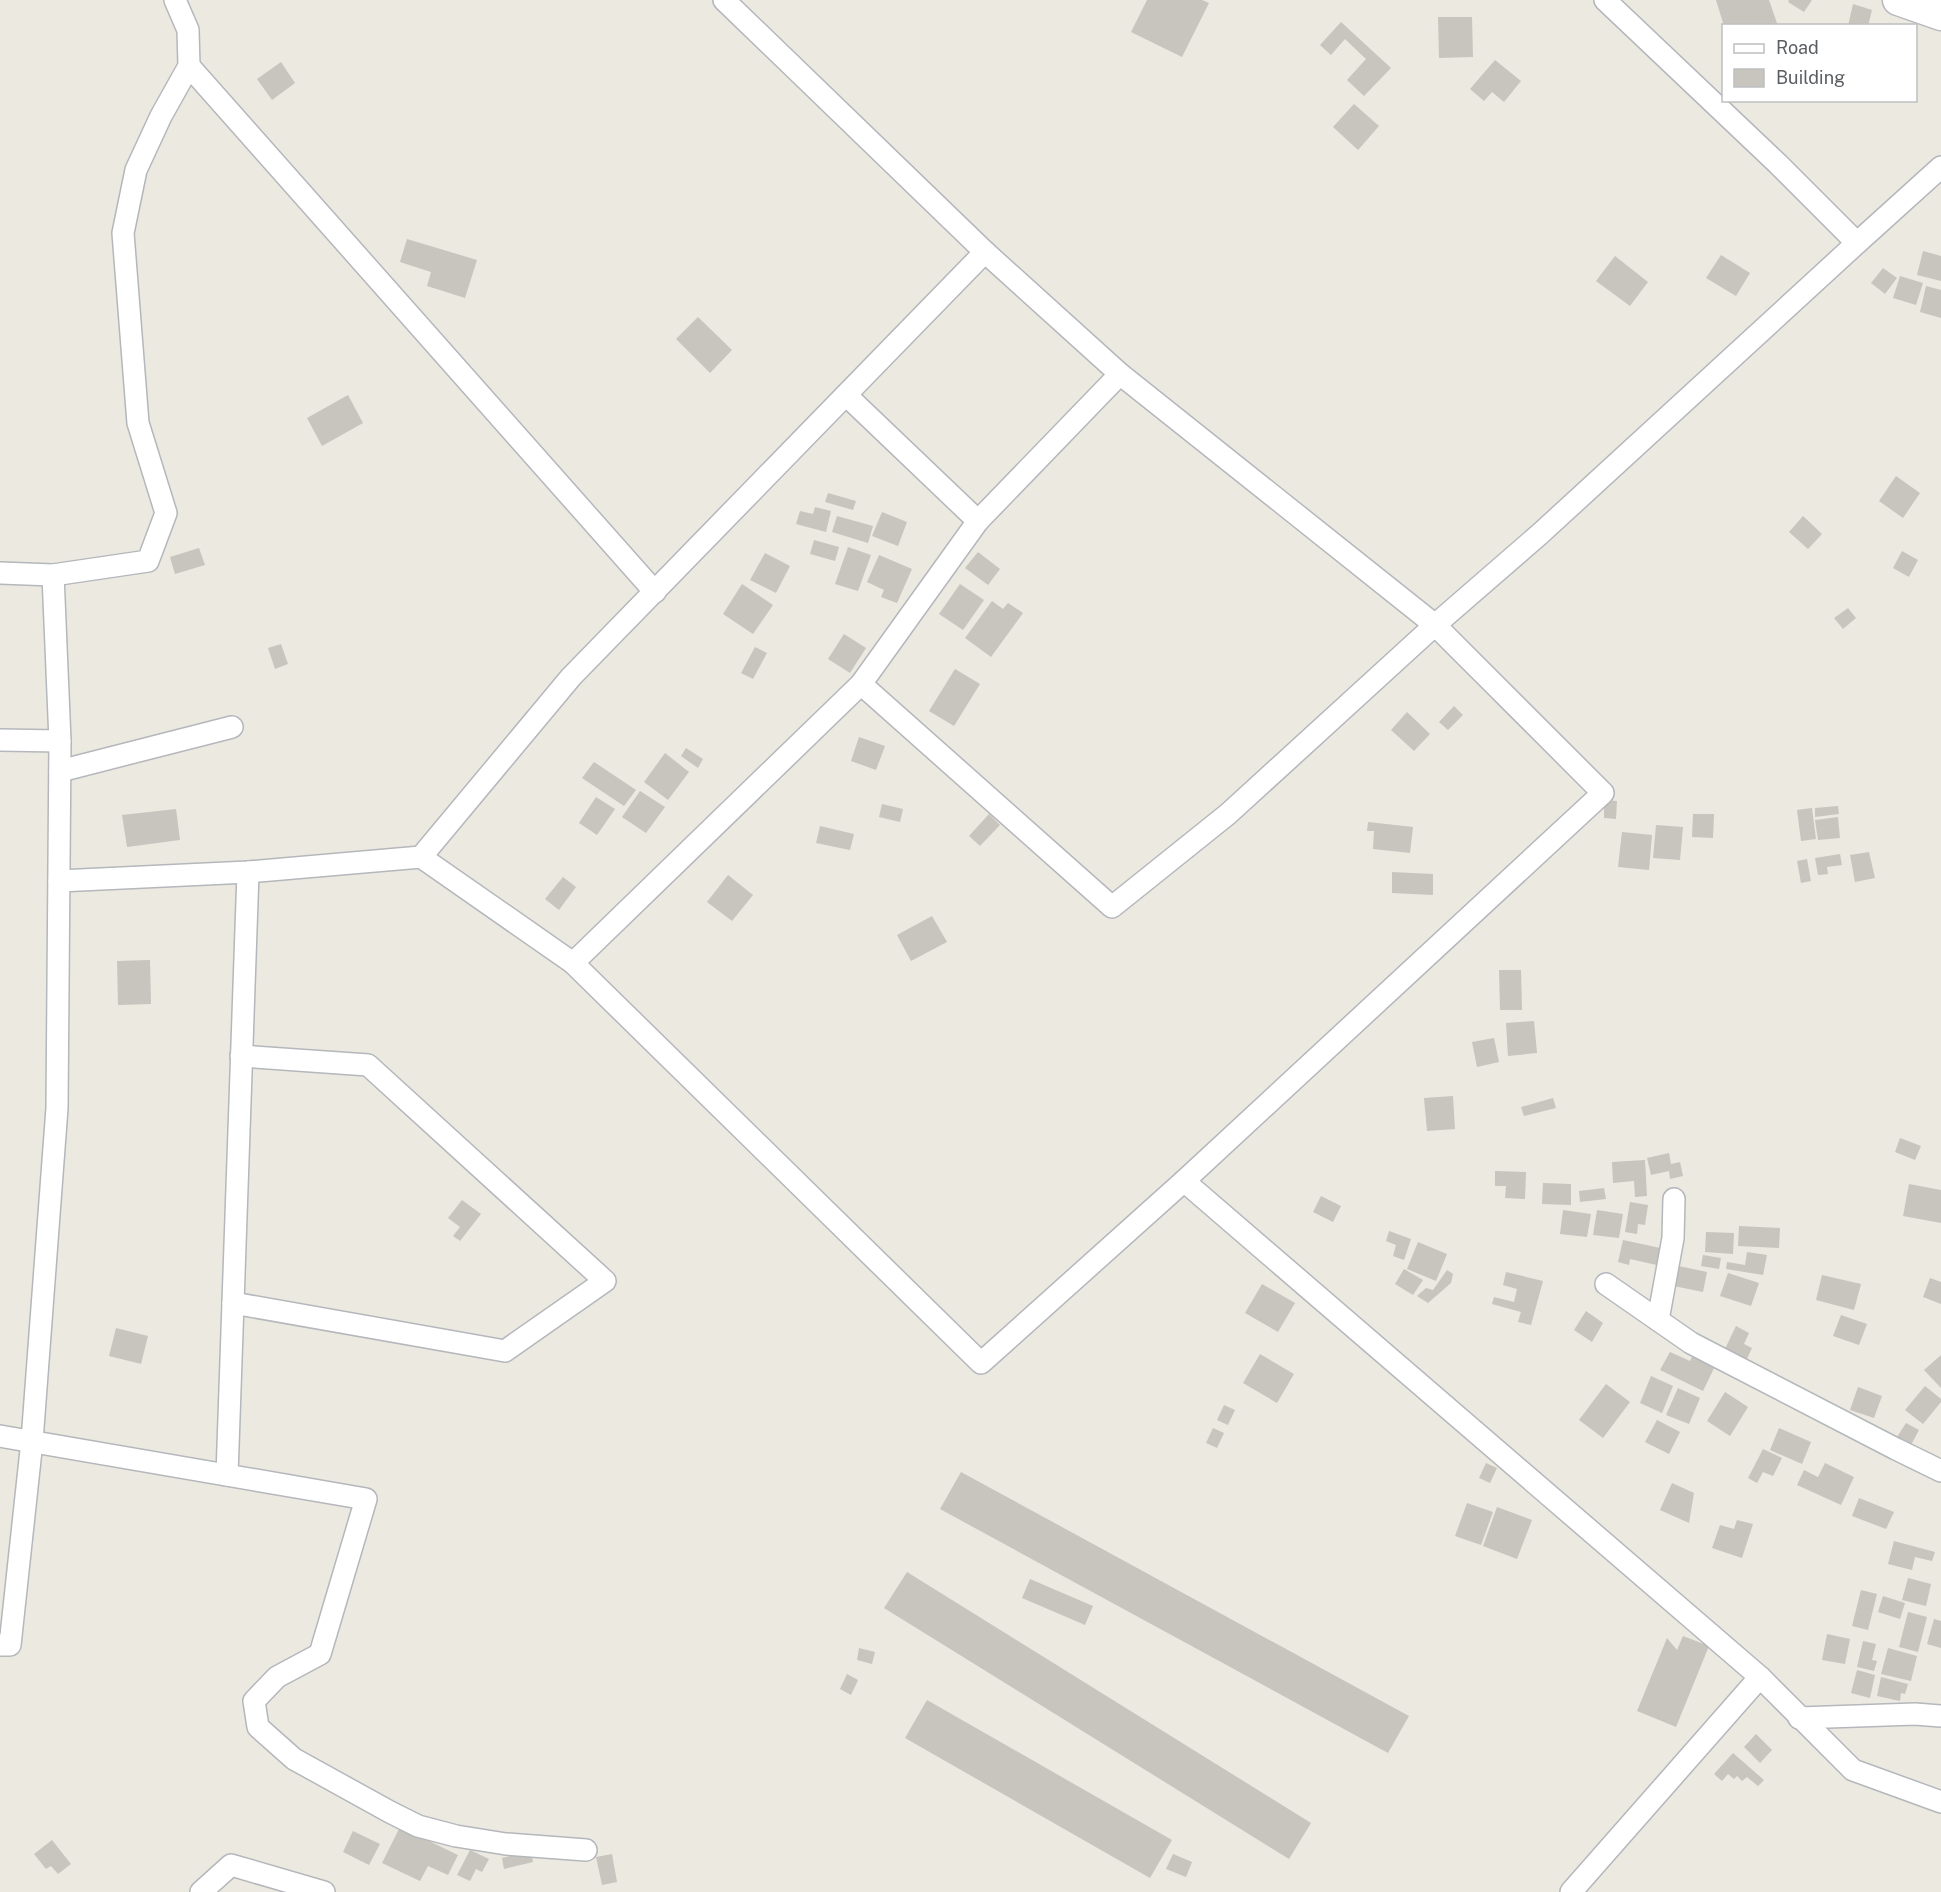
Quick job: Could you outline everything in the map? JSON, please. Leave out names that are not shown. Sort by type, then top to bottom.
[{"type":"street","points":[[0,573],[53,575],[148,561],[166,513],[138,423],[123,233],[136,170],[161,116],[189,66],[189,30],[175,0]]},
{"type":"street","points":[[59,881],[248,872],[421,857],[573,963],[981,1362],[1184,1181],[1603,793],[1436,625],[1120,374],[985,252],[724,0]]},
{"type":"street","points":[[1605,0],[1778,164],[1857,243]]},
{"type":"street","points":[[1898,0],[1941,15]]},
{"type":"street","points":[[189,66],[655,592]]},
{"type":"street","points":[[861,684],[1112,907],[1228,814],[1541,533],[1941,167]]},
{"type":"street","points":[[421,857],[571,676],[985,252]]},
{"type":"street","points":[[573,963],[861,684],[978,521],[1120,374]]},
{"type":"street","points":[[846,395],[978,521]]},
{"type":"street","points":[[0,1645],[10,1645],[32,1441],[57,1108],[60,741],[53,575]]},
{"type":"street","points":[[60,771],[232,727]]},
{"type":"street","points":[[0,740],[60,741]]},
{"type":"street","points":[[227,1475],[248,872]]},
{"type":"street","points":[[233,1304],[505,1351],[605,1281],[368,1065],[241,1056]]},
{"type":"street","points":[[1184,1181],[1760,1677],[1853,1770],[1941,1802]]},
{"type":"street","points":[[1658,1320],[1673,1238],[1674,1199]]},
{"type":"street","points":[[1606,1284],[1691,1343],[1941,1471]]},
{"type":"street","points":[[0,1436],[366,1499],[320,1654],[277,1677],[254,1701],[258,1727],[294,1759],[418,1826],[456,1836],[506,1844],[586,1850]]},
{"type":"street","points":[[1571,1892],[1760,1677]]},
{"type":"street","points":[[1799,1718],[1915,1714],[1941,1716]]},
{"type":"street","points":[[201,1892],[231,1865],[324,1892]]},
{"type":"building","points":[[1147,0],[1202,0],[1209,3],[1182,57],[1131,32]]},
{"type":"building","points":[[1716,0],[1769,0],[1777,24],[1723,24]]},
{"type":"building","points":[[1789,0],[1812,0],[1804,12],[1788,2]]},
{"type":"building","points":[[1853,4],[1872,10],[1868,24],[1848,24]]},
{"type":"building","points":[[1438,17],[1472,17],[1473,57],[1439,58]]},
{"type":"building","points":[[1341,22],[1391,68],[1364,96],[1347,80],[1366,59],[1345,39],[1331,55],[1320,45]]},
{"type":"building","points":[[1495,60],[1521,81],[1504,102],[1492,92],[1484,101],[1470,89]]},
{"type":"building","points":[[281,62],[295,83],[272,100],[257,79]]},
{"type":"building","points":[[1354,104],[1379,126],[1358,150],[1333,127]]},
{"type":"building","points":[[407,239],[477,260],[465,298],[427,286],[431,272],[400,262]]},
{"type":"building","points":[[1923,251],[1941,256],[1941,281],[1917,275]]},
{"type":"building","points":[[1721,255],[1750,273],[1736,296],[1706,278]]},
{"type":"building","points":[[1615,256],[1648,282],[1630,306],[1596,281]]},
{"type":"building","points":[[1883,268],[1897,278],[1885,294],[1871,283]]},
{"type":"building","points":[[1900,276],[1923,283],[1916,305],[1893,298]]},
{"type":"building","points":[[1926,286],[1941,290],[1941,318],[1920,312]]},
{"type":"building","points":[[698,317],[732,350],[710,373],[676,339]]},
{"type":"building","points":[[348,395],[363,423],[322,446],[307,418]]},
{"type":"building","points":[[1896,476],[1920,493],[1903,518],[1879,501]]},
{"type":"building","points":[[828,493],[856,501],[853,510],[825,502]]},
{"type":"building","points":[[815,507],[831,511],[826,532],[796,524],[800,511],[813,514]]},
{"type":"building","points":[[882,512],[907,522],[898,546],[872,536]]},
{"type":"building","points":[[837,516],[873,526],[868,543],[832,532]]},
{"type":"building","points":[[1803,516],[1822,534],[1808,549],[1789,532]]},
{"type":"building","points":[[814,540],[839,547],[835,561],[810,554]]},
{"type":"building","points":[[848,547],[871,555],[858,591],[835,584]]},
{"type":"building","points":[[199,548],[205,565],[175,574],[170,557]]},
{"type":"building","points":[[1902,551],[1918,560],[1909,577],[1893,568]]},
{"type":"building","points":[[978,552],[1000,569],[988,585],[965,568]]},
{"type":"building","points":[[765,553],[790,566],[776,593],[750,580]]},
{"type":"building","points":[[879,555],[912,569],[897,603],[881,597],[884,590],[867,582]]},
{"type":"building","points":[[742,584],[773,605],[753,634],[723,614]]},
{"type":"building","points":[[960,584],[984,600],[963,630],[939,614]]},
{"type":"building","points":[[992,601],[1003,609],[1008,603],[1023,613],[991,657],[965,638]]},
{"type":"building","points":[[1848,608],[1856,618],[1843,629],[1834,618]]},
{"type":"building","points":[[844,634],[866,648],[850,673],[828,659]]},
{"type":"building","points":[[281,644],[288,664],[275,669],[268,648]]},
{"type":"building","points":[[755,647],[767,653],[753,679],[741,673]]},
{"type":"building","points":[[955,669],[980,684],[954,726],[929,711]]},
{"type":"building","points":[[1454,706],[1463,715],[1448,730],[1439,722]]},
{"type":"building","points":[[1407,712],[1430,734],[1414,751],[1391,730]]},
{"type":"building","points":[[859,737],[885,746],[876,770],[851,761]]},
{"type":"building","points":[[686,748],[703,759],[698,768],[681,756]]},
{"type":"building","points":[[665,753],[689,772],[668,800],[644,782]]},
{"type":"building","points":[[594,762],[636,790],[624,806],[582,778]]},
{"type":"building","points":[[640,791],[665,807],[646,833],[622,817]]},
{"type":"building","points":[[596,797],[615,809],[597,835],[579,823]]},
{"type":"building","points":[[1604,800],[1617,801],[1616,819],[1604,818]]},
{"type":"building","points":[[882,804],[903,809],[900,822],[879,817]]},
{"type":"building","points":[[1838,806],[1839,814],[1815,817],[1815,808]]},
{"type":"building","points":[[1812,808],[1816,839],[1801,841],[1797,810]]},
{"type":"building","points":[[176,809],[180,840],[127,847],[122,815]]},
{"type":"building","points":[[989,814],[1000,825],[980,846],[969,836]]},
{"type":"building","points":[[1693,814],[1714,814],[1713,838],[1692,837]]},
{"type":"building","points":[[1838,817],[1840,838],[1818,840],[1815,820]]},
{"type":"building","points":[[1368,822],[1413,827],[1410,853],[1373,849],[1374,831],[1367,831]]},
{"type":"building","points":[[1656,825],[1683,827],[1680,860],[1653,858]]},
{"type":"building","points":[[820,826],[854,834],[850,850],[816,843]]},
{"type":"building","points":[[1622,832],[1652,835],[1649,870],[1618,867]]},
{"type":"building","points":[[1869,852],[1875,878],[1855,882],[1850,855]]},
{"type":"building","points":[[1840,854],[1842,865],[1827,867],[1828,874],[1818,875],[1815,858]]},
{"type":"building","points":[[1807,859],[1811,881],[1801,883],[1797,861]]},
{"type":"building","points":[[1392,872],[1433,874],[1433,895],[1392,893]]},
{"type":"building","points":[[728,875],[753,895],[732,921],[707,902]]},
{"type":"building","points":[[563,877],[576,887],[559,910],[545,899]]},
{"type":"building","points":[[932,916],[947,942],[911,961],[897,935]]},
{"type":"building","points":[[150,960],[151,1004],[118,1005],[117,961]]},
{"type":"building","points":[[1499,970],[1521,970],[1522,1010],[1500,1010]]},
{"type":"building","points":[[1534,1021],[1537,1053],[1508,1056],[1506,1023]]},
{"type":"building","points":[[1494,1038],[1499,1062],[1477,1067],[1472,1042]]},
{"type":"building","points":[[1453,1096],[1455,1129],[1427,1131],[1424,1098]]},
{"type":"building","points":[[1553,1098],[1556,1108],[1524,1116],[1521,1107]]},
{"type":"building","points":[[1900,1138],[1921,1146],[1915,1160],[1895,1152]]},
{"type":"building","points":[[1669,1153],[1671,1164],[1680,1162],[1683,1176],[1670,1179],[1669,1171],[1651,1175],[1647,1158]]},
{"type":"building","points":[[1645,1160],[1647,1196],[1635,1197],[1634,1181],[1613,1183],[1612,1162]]},
{"type":"building","points":[[1495,1171],[1526,1172],[1525,1199],[1505,1198],[1506,1186],[1495,1186]]},
{"type":"building","points":[[1543,1183],[1571,1184],[1571,1205],[1542,1204]]},
{"type":"building","points":[[1909,1184],[1941,1190],[1941,1223],[1903,1216]]},
{"type":"building","points":[[1604,1188],[1606,1199],[1580,1202],[1579,1191]]},
{"type":"building","points":[[1321,1196],[1341,1206],[1333,1222],[1313,1212]]},
{"type":"building","points":[[462,1200],[481,1214],[460,1241],[453,1236],[460,1227],[448,1218]]},
{"type":"building","points":[[1630,1202],[1648,1205],[1645,1225],[1638,1224],[1637,1234],[1625,1232]]},
{"type":"building","points":[[1563,1210],[1591,1214],[1587,1237],[1560,1234]]},
{"type":"building","points":[[1597,1210],[1623,1214],[1619,1238],[1593,1235]]},
{"type":"building","points":[[1739,1226],[1780,1228],[1779,1248],[1738,1246]]},
{"type":"building","points":[[1389,1231],[1411,1239],[1404,1260],[1393,1256],[1396,1245],[1386,1241]]},
{"type":"building","points":[[1706,1232],[1734,1233],[1733,1254],[1705,1252]]},
{"type":"building","points":[[1623,1240],[1665,1249],[1661,1266],[1630,1259],[1629,1265],[1618,1262]]},
{"type":"building","points":[[1418,1242],[1447,1254],[1436,1281],[1407,1269]]},
{"type":"building","points":[[1747,1252],[1767,1255],[1763,1275],[1726,1269],[1727,1262],[1745,1265]]},
{"type":"building","points":[[1703,1255],[1721,1258],[1719,1269],[1701,1266]]},
{"type":"building","points":[[1674,1265],[1707,1272],[1703,1292],[1669,1285]]},
{"type":"building","points":[[1404,1269],[1423,1280],[1413,1295],[1395,1284]]},
{"type":"building","points":[[1447,1270],[1453,1274],[1451,1283],[1428,1303],[1417,1296],[1426,1288],[1433,1290]]},
{"type":"building","points":[[1506,1272],[1543,1281],[1531,1325],[1518,1322],[1521,1312],[1492,1304],[1494,1297],[1514,1302],[1517,1289],[1503,1285]]},
{"type":"building","points":[[1728,1273],[1759,1283],[1751,1306],[1720,1296]]},
{"type":"building","points":[[1822,1275],[1861,1284],[1854,1310],[1816,1300]]},
{"type":"building","points":[[1930,1278],[1941,1282],[1941,1304],[1923,1297]]},
{"type":"building","points":[[1262,1284],[1295,1303],[1278,1332],[1245,1313]]},
{"type":"building","points":[[1586,1311],[1603,1323],[1592,1342],[1574,1330]]},
{"type":"building","points":[[1841,1315],[1867,1324],[1859,1345],[1833,1336]]},
{"type":"building","points":[[1736,1326],[1749,1333],[1744,1344],[1752,1348],[1747,1359],[1725,1349]]},
{"type":"building","points":[[116,1328],[148,1336],[141,1364],[109,1356]]},
{"type":"building","points":[[1670,1352],[1690,1361],[1694,1353],[1716,1364],[1703,1391],[1660,1370]]},
{"type":"building","points":[[1260,1354],[1294,1374],[1277,1403],[1243,1383]]},
{"type":"building","points":[[1941,1355],[1941,1388],[1924,1370]]},
{"type":"building","points":[[1651,1376],[1673,1386],[1662,1413],[1640,1403]]},
{"type":"building","points":[[1606,1384],[1630,1402],[1603,1438],[1579,1420]]},
{"type":"building","points":[[1925,1386],[1941,1399],[1941,1402],[1923,1424],[1905,1410]]},
{"type":"building","points":[[1858,1387],[1882,1396],[1874,1418],[1850,1410]]},
{"type":"building","points":[[1678,1388],[1700,1398],[1689,1424],[1666,1415]]},
{"type":"building","points":[[1725,1392],[1748,1407],[1730,1436],[1707,1421]]},
{"type":"building","points":[[1224,1405],[1235,1410],[1228,1425],[1217,1420]]},
{"type":"building","points":[[1657,1420],[1680,1432],[1669,1454],[1645,1442]]},
{"type":"building","points":[[1906,1423],[1919,1430],[1911,1445],[1897,1437]]},
{"type":"building","points":[[1213,1428],[1224,1433],[1217,1448],[1206,1443]]},
{"type":"building","points":[[1779,1428],[1811,1442],[1802,1464],[1770,1450]]},
{"type":"building","points":[[1763,1449],[1782,1458],[1773,1476],[1763,1472],[1757,1483],[1748,1478]]},
{"type":"building","points":[[1486,1463],[1497,1468],[1490,1483],[1479,1478]]},
{"type":"building","points":[[1825,1463],[1854,1477],[1841,1505],[1797,1485],[1804,1470],[1818,1477]]},
{"type":"building","points":[[961,1472],[1409,1716],[1388,1753],[940,1509]]},
{"type":"building","points":[[1672,1483],[1694,1493],[1689,1523],[1660,1510]]},
{"type":"building","points":[[1859,1498],[1894,1512],[1886,1529],[1852,1516]]},
{"type":"building","points":[[1467,1503],[1493,1512],[1481,1545],[1455,1536]]},
{"type":"building","points":[[1497,1507],[1532,1520],[1517,1559],[1483,1546]]},
{"type":"building","points":[[1737,1520],[1753,1524],[1742,1558],[1712,1548],[1720,1525],[1734,1529]]},
{"type":"building","points":[[1894,1541],[1935,1552],[1932,1561],[1915,1557],[1912,1570],[1888,1564]]},
{"type":"building","points":[[907,1572],[1311,1823],[1289,1859],[884,1608]]},
{"type":"building","points":[[1908,1578],[1931,1584],[1926,1606],[1902,1600]]},
{"type":"building","points":[[1030,1579],[1093,1606],[1085,1625],[1022,1598]]},
{"type":"building","points":[[1861,1590],[1877,1594],[1868,1630],[1852,1626]]},
{"type":"building","points":[[1883,1596],[1905,1603],[1900,1619],[1878,1612]]},
{"type":"building","points":[[1908,1612],[1927,1617],[1918,1652],[1899,1647]]},
{"type":"building","points":[[1934,1619],[1941,1621],[1941,1648],[1927,1644]]},
{"type":"building","points":[[1827,1634],[1850,1639],[1845,1664],[1822,1660]]},
{"type":"building","points":[[1683,1636],[1709,1646],[1676,1727],[1637,1711],[1667,1638],[1677,1650]]},
{"type":"building","points":[[1863,1641],[1876,1644],[1872,1660],[1877,1661],[1874,1671],[1857,1667]]},
{"type":"building","points":[[859,1648],[875,1652],[872,1664],[857,1660]]},
{"type":"building","points":[[1888,1648],[1917,1656],[1911,1681],[1881,1674]]},
{"type":"building","points":[[1857,1670],[1875,1675],[1870,1698],[1851,1693]]},
{"type":"building","points":[[847,1674],[858,1680],[851,1695],[840,1689]]},
{"type":"building","points":[[1881,1677],[1908,1684],[1905,1694],[1901,1693],[1900,1701],[1877,1696]]},
{"type":"building","points":[[927,1700],[1172,1840],[1150,1878],[905,1738]]},
{"type":"building","points":[[1756,1734],[1772,1750],[1760,1763],[1744,1747]]},
{"type":"building","points":[[1733,1753],[1764,1780],[1758,1786],[1747,1777],[1742,1781],[1737,1776],[1734,1779],[1728,1774],[1722,1781],[1714,1774]]},
{"type":"building","points":[[400,1827],[458,1855],[448,1875],[428,1866],[420,1881],[382,1863]]},
{"type":"building","points":[[353,1831],[380,1844],[369,1865],[343,1852]]},
{"type":"building","points":[[52,1840],[71,1864],[58,1874],[51,1866],[46,1869],[34,1854]]},
{"type":"building","points":[[470,1850],[489,1859],[482,1872],[476,1869],[470,1881],[457,1875]]},
{"type":"building","points":[[531,1851],[533,1862],[504,1869],[502,1858]]},
{"type":"building","points":[[612,1854],[617,1882],[602,1885],[596,1857]]},
{"type":"building","points":[[1173,1854],[1192,1862],[1186,1877],[1166,1869]]}]
